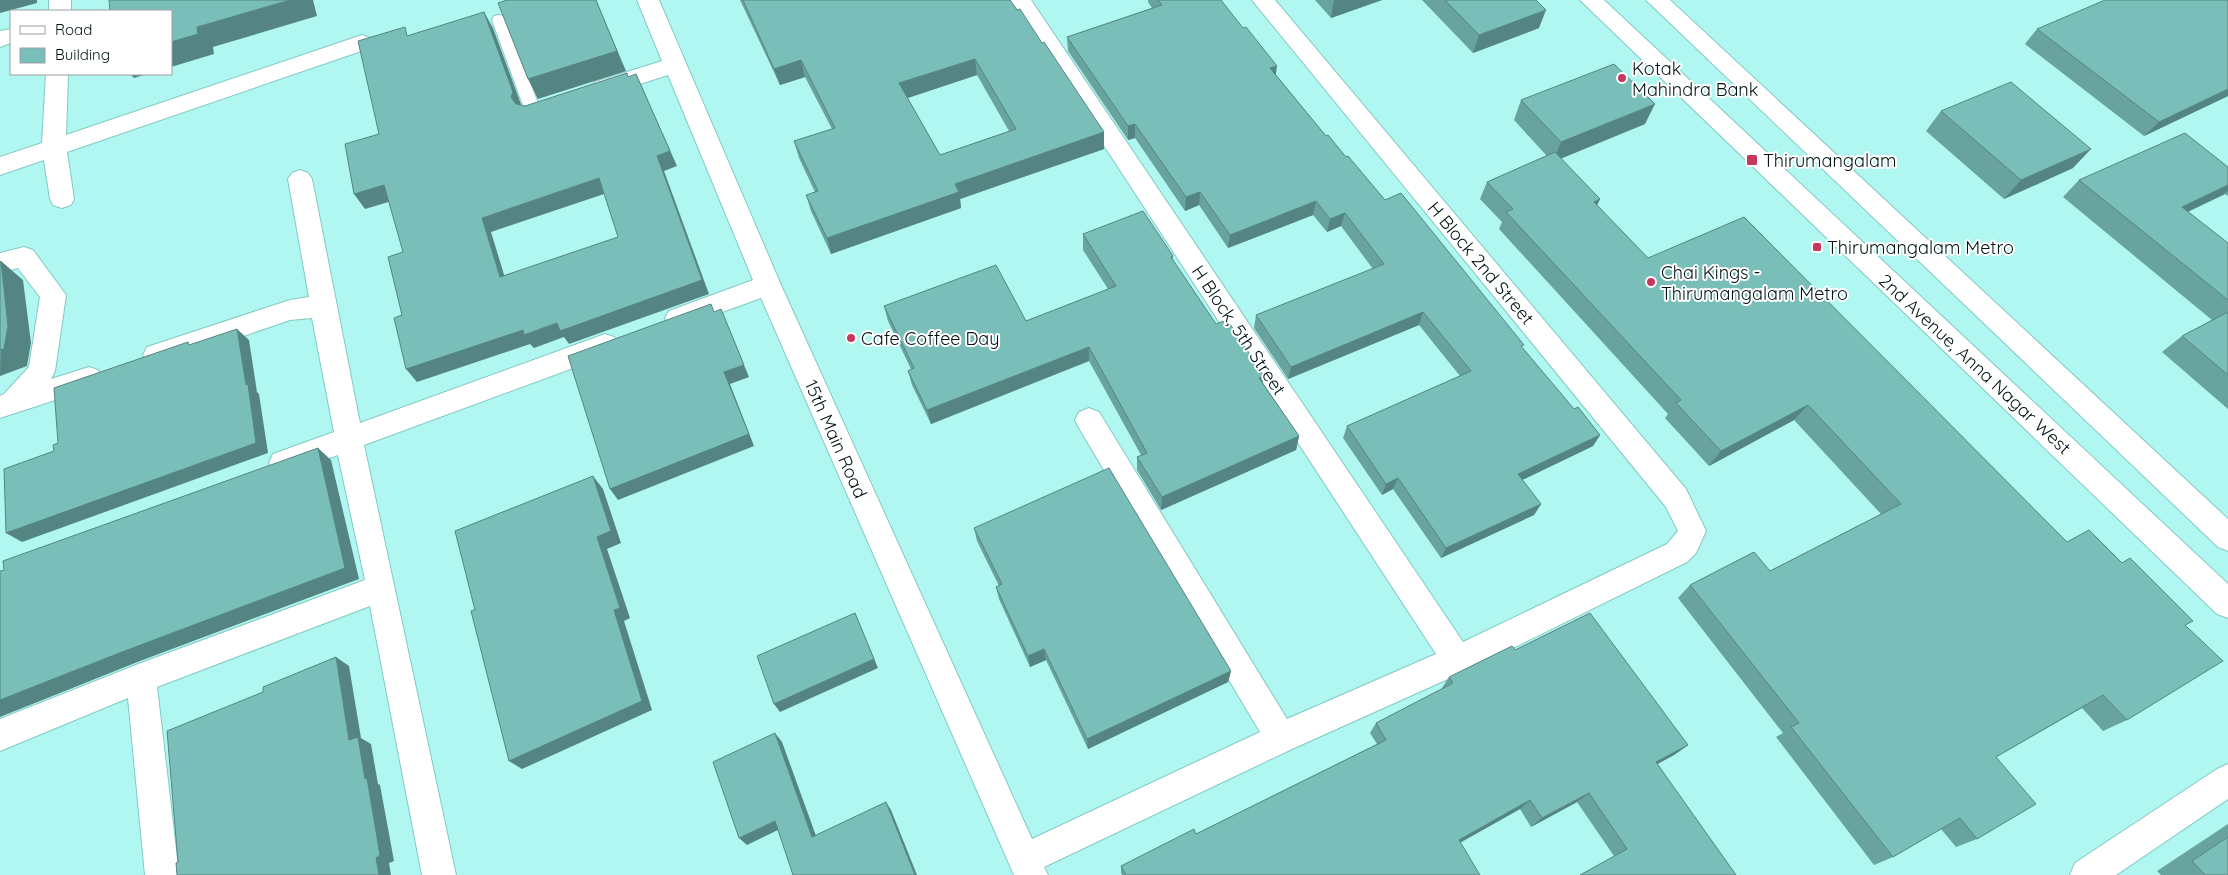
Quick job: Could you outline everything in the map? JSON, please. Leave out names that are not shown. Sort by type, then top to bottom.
[{"type":"street","name":"15th Main Road","points":[[648,0],[768,285],[1028,867]]},
{"type":"street","name":"H Block, 5th Street","points":[[1020,0],[1457,660]]},
{"type":"street","name":"H Block 2nd Street","points":[[1263,0],[1676,498],[1692,531],[1686,544],[1677,553],[1457,660]]},
{"type":"street","name":"2nd Avenue, Anna Nagar West","points":[[1591,0],[2228,604]]},
{"type":"street","points":[[1657,0],[2228,538]]},
{"type":"street","points":[[0,166],[362,43]]},
{"type":"street","points":[[580,96],[675,65]]},
{"type":"street","points":[[57,75],[54,147],[62,199]]},
{"type":"street","points":[[300,179],[349,439],[439,875]]},
{"type":"street","points":[[0,264],[24,257],[53,295],[42,371],[6,405]]},
{"type":"street","points":[[656,326],[768,285]]},
{"type":"street","points":[[6,405],[290,310],[315,307],[324,312]]},
{"type":"street","points":[[257,472],[628,336]]},
{"type":"street","points":[[1089,420],[1281,738]]},
{"type":"street","points":[[0,735],[141,678],[381,588]]},
{"type":"street","points":[[1028,867],[1281,738],[1457,660]]},
{"type":"street","points":[[141,678],[162,875]]},
{"type":"street","points":[[2087,875],[2228,780]]},
{"type":"lane","points":[[499,20],[542,108]]},
{"type":"building","points":[[109,0],[290,0],[197,27],[198,34],[172,42],[172,10],[110,10]]},
{"type":"building","points":[[507,0],[596,0],[617,51],[528,79],[498,3]]},
{"type":"building","points":[[743,0],[1010,0],[1017,10],[1020,9],[1042,43],[1044,42],[1104,132],[955,184],[959,192],[827,238],[806,195],[818,191],[794,141],[835,128],[801,60],[774,69]],"holes":[[[975,59],[1016,129],[940,155],[899,83]]]},
{"type":"building","points":[[1158,0],[1221,0],[1243,28],[1246,27],[1277,66],[1270,68],[1326,136],[1328,135],[1346,157],[1348,156],[1385,200],[1401,193],[1524,345],[1521,346],[1574,409],[1578,407],[1600,435],[1518,474],[1541,504],[1446,548],[1398,478],[1386,484],[1347,426],[1471,371],[1423,312],[1291,367],[1256,315],[1384,264],[1345,213],[1330,219],[1316,201],[1230,235],[1200,192],[1186,197],[1135,124],[1128,126],[1067,37],[1162,5]]},
{"type":"building","points":[[1445,0],[1536,0],[1546,10],[1479,35]]},
{"type":"building","points":[[2105,0],[2228,0],[2228,89],[2159,122],[2037,29]]},
{"type":"building","points":[[484,12],[513,92],[511,97],[516,104],[525,106],[627,73],[628,77],[636,74],[670,151],[657,156],[702,280],[560,331],[557,323],[524,335],[523,330],[406,369],[394,318],[402,315],[388,257],[403,252],[384,185],[354,194],[345,144],[379,134],[358,41],[405,27],[407,36]],"holes":[[[599,178],[618,237],[500,277],[482,218]]]},
{"type":"building","points":[[1614,64],[1655,104],[1561,142],[1521,100]]},
{"type":"building","points":[[2011,82],[2091,149],[2021,180],[1941,111]]},
{"type":"building","points":[[2185,133],[2228,167],[2228,185],[2182,207],[2228,243],[2228,300],[2079,180]]},
{"type":"building","points":[[1555,152],[1600,199],[1594,202],[1648,258],[1744,217],[2067,542],[2089,530],[2122,563],[2130,558],[2193,621],[2185,625],[2223,661],[2127,720],[2103,695],[1996,757],[2036,804],[1977,839],[1960,818],[1893,857],[1791,727],[1799,723],[1690,585],[1754,552],[1770,571],[1901,504],[1808,405],[1721,451],[1676,403],[1681,400],[1506,212],[1513,209],[1487,182]]},
{"type":"building","points":[[1143,211],[1216,324],[1223,321],[1225,325],[1230,324],[1264,376],[1259,378],[1299,436],[1162,497],[1137,457],[1147,453],[1089,347],[927,410],[908,371],[914,368],[884,306],[996,265],[1026,321],[1116,286],[1083,234]]},
{"type":"building","points":[[0,262],[8,326],[4,349],[0,350]]},
{"type":"building","points":[[711,304],[714,312],[721,309],[744,365],[724,372],[749,434],[610,489],[568,356]]},
{"type":"building","points":[[2228,312],[2228,375],[2182,336]]},
{"type":"building","points":[[237,329],[246,385],[248,384],[256,443],[6,533],[4,469],[54,451],[53,445],[58,443],[54,388],[188,342],[189,345]]},
{"type":"building","points":[[318,448],[345,568],[0,700],[0,571],[4,570],[3,561]]},
{"type":"building","points":[[1109,468],[1231,671],[1087,739],[1044,649],[1028,656],[996,587],[1002,584],[974,528]]},
{"type":"building","points":[[593,476],[611,531],[597,537],[620,608],[614,610],[642,701],[509,761],[471,611],[475,610],[455,531]]},
{"type":"building","points":[[855,613],[874,659],[774,704],[757,656]]},
{"type":"building","points":[[1590,613],[1688,745],[1656,762],[1736,875],[1580,875],[1627,849],[1589,793],[1542,818],[1530,800],[1459,840],[1480,875],[1126,875],[1121,866],[1194,829],[1196,834],[1386,740],[1376,723],[1453,683],[1449,677],[1512,646],[1515,650]]},
{"type":"building","points":[[336,657],[349,740],[358,737],[365,779],[367,778],[380,855],[376,858],[379,875],[177,875],[176,863],[178,862],[167,731],[263,692],[263,687]]},
{"type":"building","points":[[775,733],[812,837],[886,802],[915,875],[793,875],[775,821],[739,838],[713,762]]},
{"type":"building","points":[[2228,837],[2228,875],[2205,875],[2192,861]]},
{"type":"place","name":"Kotak Mahindra Bank","points":[[1622,78]]},
{"type":"place","name":"Thirumangalam","points":[[1752,160]]},
{"type":"place","name":"Thirumangalam Metro","points":[[1817,247]]},
{"type":"place","name":"Chai Kings - Thirumangalam Metro","points":[[1651,282]]},
{"type":"place","name":"Cafe Coffee Day","points":[[851,338]]}]
